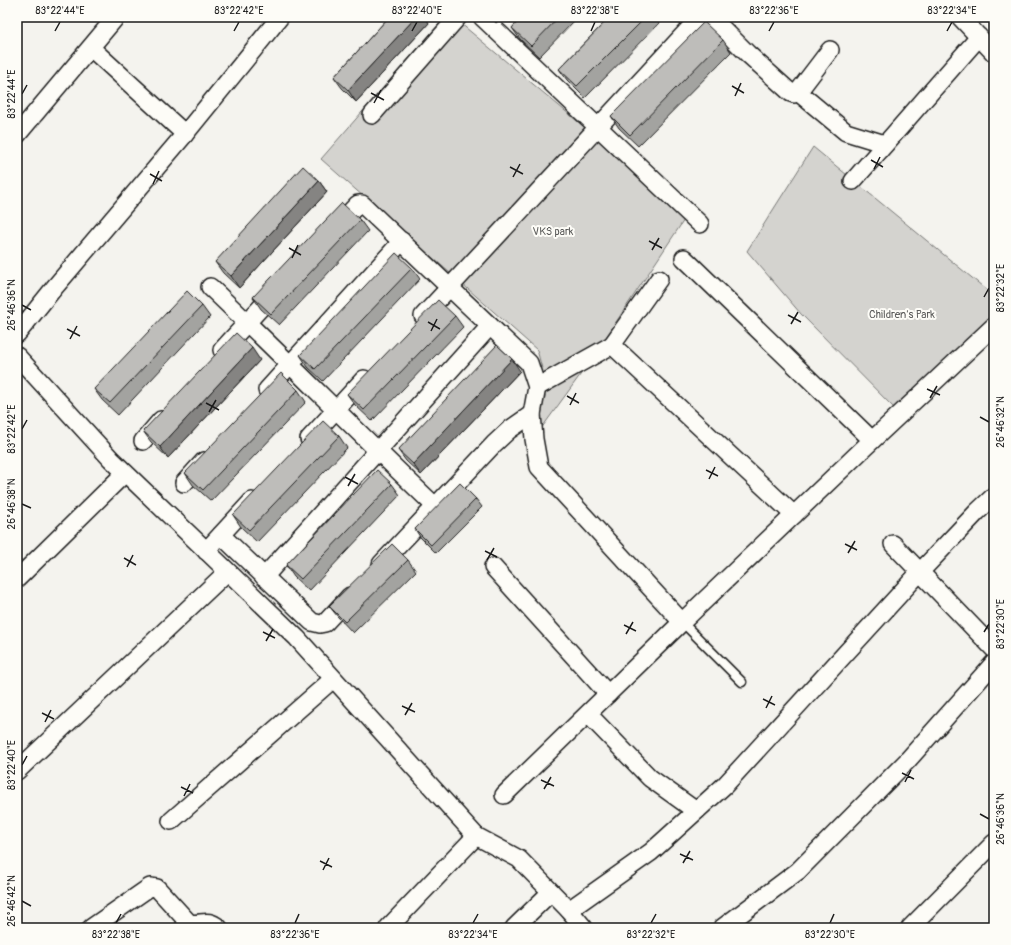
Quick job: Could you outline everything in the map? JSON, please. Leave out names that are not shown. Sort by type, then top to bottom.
[{"type":"street","points":[[17,135],[116,17]]},
{"type":"street","points":[[17,334],[54,288],[185,134],[280,17]]},
{"type":"street","points":[[372,115],[458,17]]},
{"type":"street","points":[[482,17],[700,224]]},
{"type":"street","points":[[414,326],[700,17]]},
{"type":"street","points":[[711,17],[748,54],[791,93],[794,94],[798,92],[830,50]]},
{"type":"street","points":[[960,17],[994,54]]},
{"type":"street","points":[[853,181],[979,37]]},
{"type":"street","points":[[91,48],[185,134]]},
{"type":"street","points":[[798,92],[846,132],[885,144]]},
{"type":"street","points":[[326,238],[358,204],[362,204],[529,363],[537,387],[532,414],[534,439],[539,467],[682,622]]},
{"type":"street","points":[[258,400],[402,241]]},
{"type":"street","points":[[684,258],[872,440]]},
{"type":"street","points":[[210,364],[289,277]]},
{"type":"street","points":[[537,387],[612,345],[660,280]]},
{"type":"street","points":[[210,287],[290,364],[335,411],[435,506]]},
{"type":"street","points":[[264,577],[490,326]]},
{"type":"street","points":[[504,795],[872,440],[994,326]]},
{"type":"street","points":[[612,345],[794,516]]},
{"type":"street","points":[[19,363],[125,474],[297,638],[476,836],[519,859],[569,910],[584,928]]},
{"type":"street","points":[[299,450],[377,366]]},
{"type":"street","points":[[143,441],[174,405]]},
{"type":"street","points":[[221,535],[312,622],[320,624],[325,623],[494,444],[509,430],[532,414]]},
{"type":"street","points":[[184,483],[216,447]]},
{"type":"street","points":[[17,579],[125,474]]},
{"type":"street","points":[[206,551],[262,490]]},
{"type":"street","points":[[569,910],[651,852],[725,785],[920,572],[994,496]]},
{"type":"street","points":[[893,544],[994,648]]},
{"type":"street","points":[[493,567],[608,694]]},
{"type":"street","points":[[17,771],[227,572]]},
{"type":"street","points":[[722,928],[798,871],[907,761],[994,663]]},
{"type":"street","points":[[171,821],[333,679]]},
{"type":"street","points":[[588,714],[650,778],[696,811]]},
{"type":"street","points":[[388,928],[476,836]]},
{"type":"street","points":[[910,928],[994,843]]},
{"type":"street","points":[[91,928],[150,887],[157,888],[189,923],[193,924],[205,921],[215,924],[219,928]]},
{"type":"street","points":[[514,928],[551,892]]},
{"type":"lane","points":[[682,622],[742,682]]},
{"type":"green space","name":"VKS park","points":[[445,17],[453,17],[688,214],[586,367],[538,433],[545,379],[537,350],[321,159]]},
{"type":"green space","name":"Children's Park","points":[[813,147],[994,296],[994,328],[900,414],[801,314],[747,251]]},
{"type":"building","points":[[389,17],[416,17],[348,90],[334,77]]},
{"type":"building","points":[[522,17],[559,17],[531,46],[512,28]]},
{"type":"building","points":[[610,17],[646,17],[577,86],[559,69]]},
{"type":"building","points":[[704,22],[723,40],[630,135],[611,116]]},
{"type":"building","points":[[303,166],[319,181],[231,276],[215,262]]},
{"type":"building","points":[[342,203],[360,220],[271,314],[253,297]]},
{"type":"building","points":[[396,253],[412,268],[315,369],[300,355]]},
{"type":"building","points":[[187,291],[202,306],[110,403],[94,389]]},
{"type":"building","points":[[438,300],[455,316],[364,410],[347,394]]},
{"type":"building","points":[[236,333],[252,348],[160,447],[143,431]]},
{"type":"building","points":[[497,345],[512,359],[413,464],[398,450]]},
{"type":"building","points":[[281,373],[298,390],[203,490],[185,473]]},
{"type":"building","points":[[323,421],[339,436],[249,530],[233,515]]},
{"type":"building","points":[[377,470],[392,484],[301,579],[286,565]]},
{"type":"building","points":[[460,483],[476,499],[431,545],[415,529]]},
{"type":"building","points":[[392,544],[408,560],[345,622],[329,606]]}]
